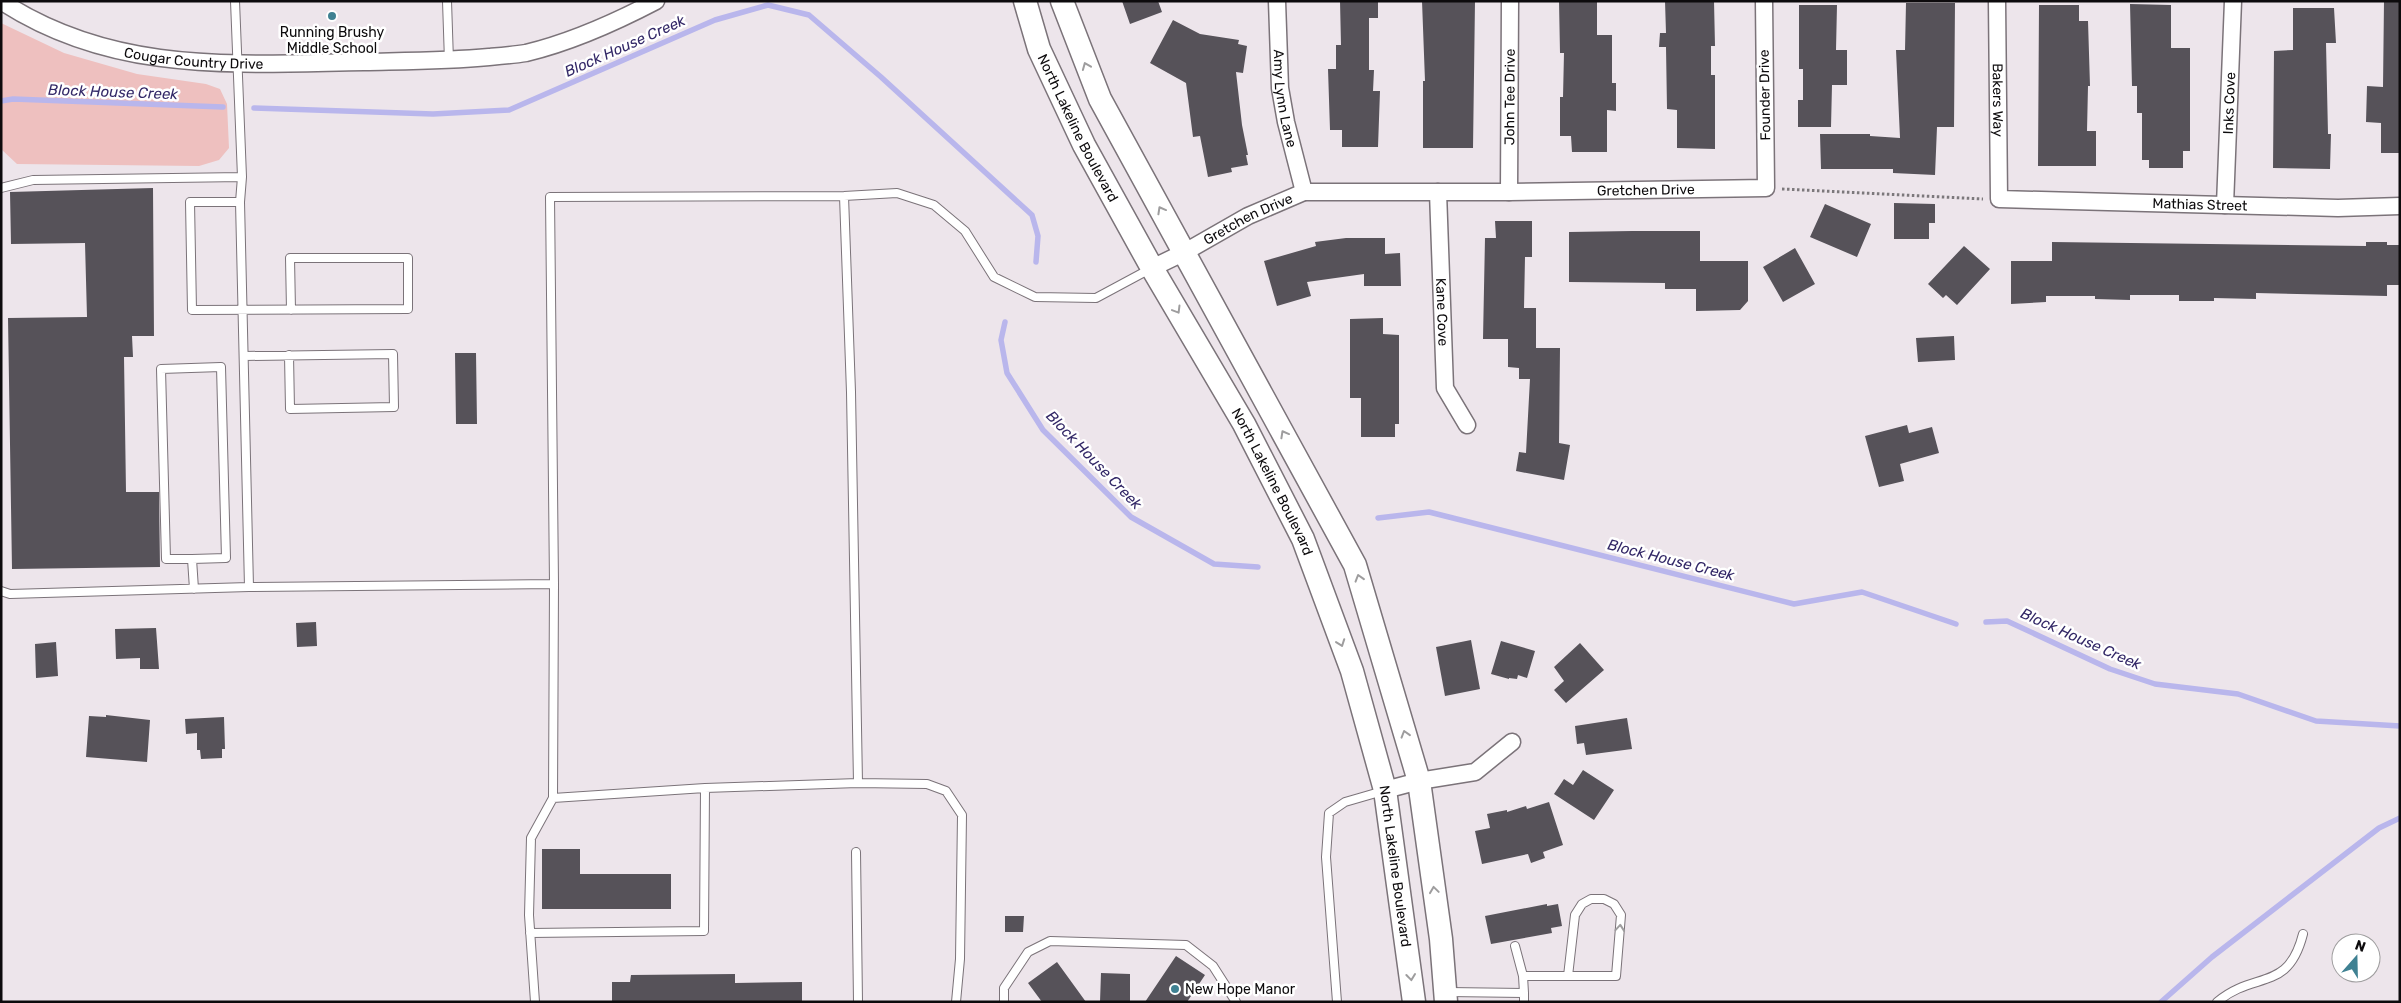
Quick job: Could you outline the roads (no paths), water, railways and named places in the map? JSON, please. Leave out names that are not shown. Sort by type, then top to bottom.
[{"type":"main road","name":"North Lakeline Boulevard","points":[[1025,1],[1039,49],[1084,145],[1152,268],[1244,424],[1302,539],[1352,671],[1385,790],[1414,1002]]},
{"type":"main road","points":[[1062,1],[1100,99],[1355,565],[1419,781],[1441,939],[1446,997]]},
{"type":"street","name":"Cougar Country Drive","points":[[1,1],[51,28],[90,43],[131,54],[179,62],[236,65],[449,61],[524,53],[567,42],[608,26],[656,1]]},
{"type":"street","name":"Amy Lynn Lane","points":[[1277,1],[1280,88],[1286,122],[1304,192]]},
{"type":"street","name":"John Tee Drive","points":[[1509,192],[1510,1]]},
{"type":"street","name":"Founder Drive","points":[[1764,1],[1766,188]]},
{"type":"street","name":"Bakers Way","points":[[1997,1],[1999,200]]},
{"type":"street","name":"Inks Cove","points":[[2225,205],[2233,1]]},
{"type":"street","name":"Gretchen Drive","points":[[1152,268],[1185,252],[1248,216],[1304,192],[1509,192],[1766,188]]},
{"type":"street","name":"Kane Cove","points":[[1438,192],[1445,388],[1467,425]]},
{"type":"street","name":"Mathias Street","points":[[1999,200],[2338,208],[2400,206]]},
{"type":"street","points":[[1385,790],[1419,781],[1475,772],[1512,742]]},
{"type":"lane","points":[[235,1],[236,65],[242,177],[240,202],[249,587]]},
{"type":"lane","points":[[447,1],[449,61]]},
{"type":"lane","points":[[1,188],[34,180],[242,177]]},
{"type":"lane","name":"Gretchen Drive","points":[[554,584],[550,197],[844,196],[897,193],[934,205],[965,231],[994,277],[1035,297],[1096,298],[1152,268]]},
{"type":"lane","points":[[844,196],[851,392],[858,784]]},
{"type":"lane","points":[[240,202],[190,202],[192,310],[291,310],[408,309],[408,258],[290,258],[291,310]]},
{"type":"lane","points":[[245,356],[289,355],[392,354],[394,407],[290,409],[289,355]]},
{"type":"lane","points":[[221,368],[226,558],[192,558],[166,559],[161,369],[221,368]]},
{"type":"lane","points":[[192,558],[194,589]]},
{"type":"lane","points":[[1,591],[10,594],[249,587],[554,584],[553,798],[531,838],[530,933],[535,1002]]},
{"type":"lane","points":[[553,798],[705,788],[858,784],[927,784],[946,791],[962,815],[960,959],[956,1002]]},
{"type":"lane","points":[[530,933],[704,931],[703,808],[705,788]]},
{"type":"lane","points":[[1337,1002],[1326,857],[1328,813],[1345,802],[1385,790]]},
{"type":"lane","points":[[856,852],[858,1002]]},
{"type":"lane","points":[[1523,976],[1568,976],[1616,976],[1621,915],[1614,904],[1604,899],[1591,900],[1582,904],[1575,915],[1568,976]]},
{"type":"lane","points":[[2217,1002],[2239,987],[2276,977],[2298,954],[2304,934]]},
{"type":"lane","points":[[1004,1002],[1004,988],[1028,952],[1050,941],[1186,945],[1213,966],[1236,1002]]},
{"type":"lane","points":[[1446,997],[1524,998],[1523,976],[1515,946]]},
{"type":"waterway","name":"Block House Creek","points":[[254,108],[433,114],[509,110],[715,20],[768,5],[809,15],[881,77],[1032,215],[1038,236],[1036,262]]},
{"type":"waterway","name":"Block House Creek","points":[[1,101],[13,99],[223,107]]},
{"type":"waterway","name":"Block House Creek","points":[[1005,322],[1001,340],[1007,373],[1043,430],[1131,517],[1214,564],[1258,567]]},
{"type":"waterway","name":"Block House Creek","points":[[1378,518],[1429,512],[1794,604],[1862,592],[1956,624]]},
{"type":"waterway","name":"Block House Creek","points":[[1986,622],[2007,621],[2110,669],[2155,684],[2238,694],[2316,721],[2400,726]]},
{"type":"waterway","points":[[2161,1002],[2212,957],[2379,828],[2400,818]]},
{"type":"place","name":"Running Brushy Middle School","points":[[332,16]]},
{"type":"place","name":"New Hope Manor","points":[[1175,989]]}]
